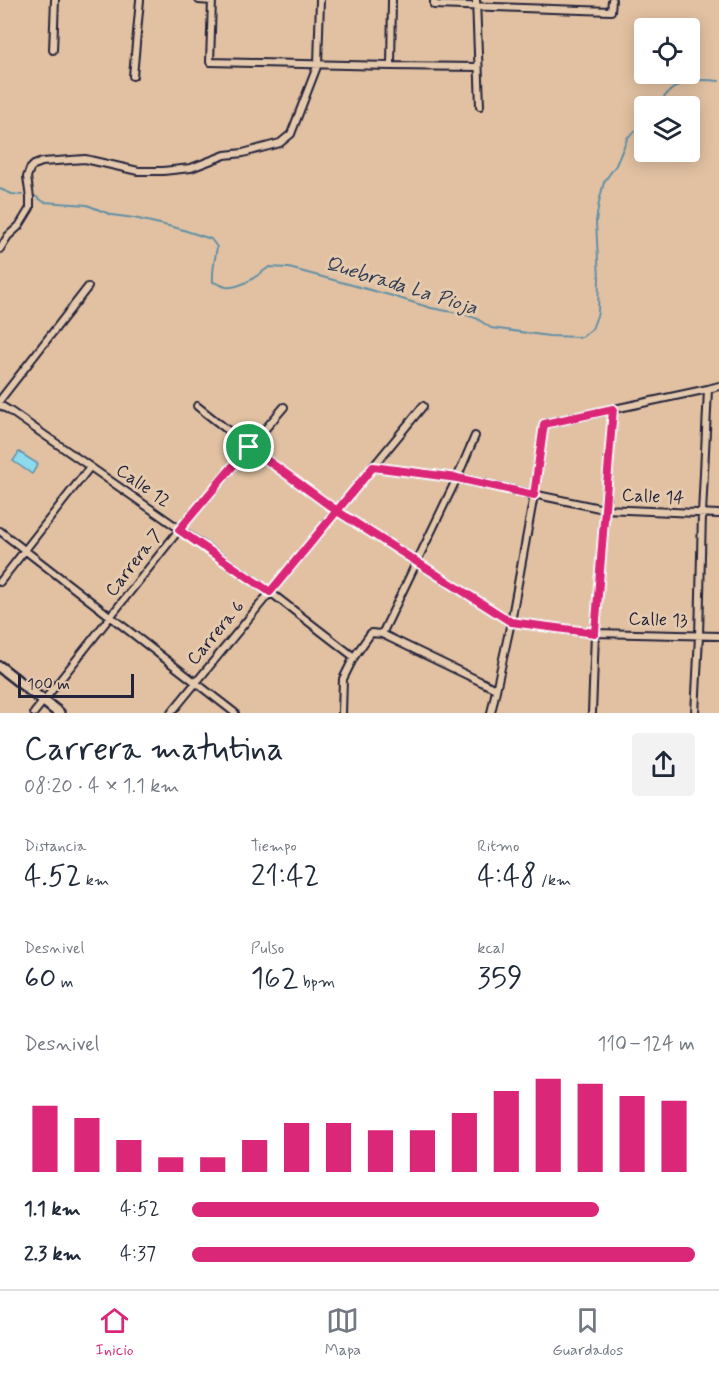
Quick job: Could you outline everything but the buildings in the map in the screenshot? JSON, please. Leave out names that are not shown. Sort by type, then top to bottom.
[{"type":"main road","points":[[0,668],[59,713]]},
{"type":"street","points":[[53,50],[55,0]]},
{"type":"street","points":[[133,76],[140,0]]},
{"type":"street","points":[[199,0],[212,0],[210,62],[478,67]]},
{"type":"street","points":[[0,249],[8,236],[20,226],[30,208],[27,177],[30,168],[34,165],[42,162],[85,159],[138,171],[177,170],[191,168],[225,155],[243,153],[280,143],[291,134],[318,64],[320,0]]},
{"type":"street","points":[[391,66],[392,0]]},
{"type":"street","points":[[545,0],[545,9]]},
{"type":"street","points":[[434,2],[611,11],[612,0]]},
{"type":"street","points":[[476,3],[480,106]]},
{"type":"street","points":[[0,400],[88,287]]},
{"type":"street","points":[[491,713],[511,622],[534,495],[544,424],[719,386]]},
{"type":"street","points":[[695,713],[708,389]]},
{"type":"street","name":"Calle 12","points":[[0,405],[270,592],[354,657]]},
{"type":"street","name":"Calle 13","points":[[197,406],[337,511],[511,622],[595,633],[719,636]]},
{"type":"street","name":"Carrera 6","points":[[171,713],[423,406]]},
{"type":"street","name":"Carrera 7","points":[[34,713],[179,530],[284,407]]},
{"type":"street","points":[[592,713],[595,633],[613,409]]},
{"type":"street","points":[[382,634],[475,436]]},
{"type":"street","points":[[0,582],[90,467]]},
{"type":"street","name":"Calle 14","points":[[373,467],[457,478],[604,509],[719,514]]},
{"type":"street","points":[[0,531],[235,713]]},
{"type":"street","points":[[342,713],[343,679],[354,657],[371,633],[382,634],[496,688]]},
{"type":"water","points":[[19,452],[38,464],[32,474],[13,461]]},
{"type":"waterway","name":"Quebrada La Pioja","points":[[666,96],[672,89],[684,83],[698,80],[719,81]]},
{"type":"waterway","name":"Quebrada La Pioja","points":[[35,196],[44,202],[87,205],[112,215],[177,228],[211,239],[217,247],[213,282],[226,287],[243,284],[269,267],[289,268],[431,308],[463,314],[476,318],[491,328],[549,336],[582,337],[592,329],[598,313],[596,222],[604,182],[616,165],[628,137],[634,132]]},
{"type":"waterway","name":"Quebrada La Pioja","points":[[0,189],[22,195]]},
{"type":"route","points":[[249,447],[179,530],[270,592],[337,511],[373,467],[457,478],[534,495],[544,424],[613,409],[595,633],[511,622],[337,511],[249,447]]}]
